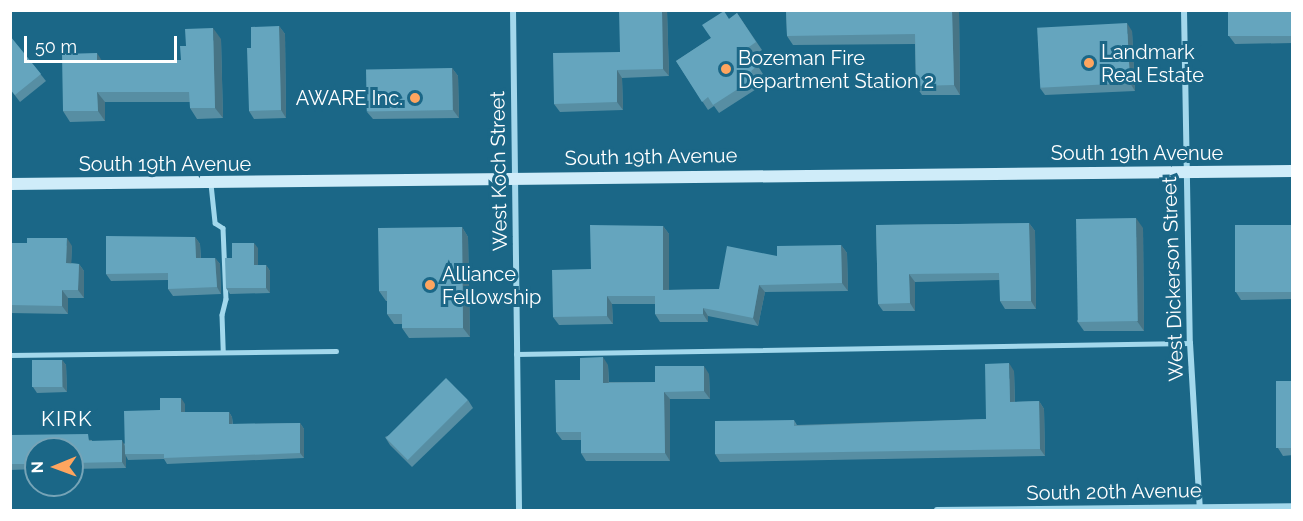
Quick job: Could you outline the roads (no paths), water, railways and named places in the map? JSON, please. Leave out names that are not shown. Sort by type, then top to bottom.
[{"type":"main road","name":"South 19th Avenue","points":[[10,184],[1293,171]]},
{"type":"street","name":"West Koch Street","points":[[513,10],[519,510]]},
{"type":"street","name":"West Dickerson Street","points":[[1184,10],[1190,343],[1200,509]]},
{"type":"street","name":"South 20th Avenue","points":[[936,510],[1200,509],[1293,506]]},
{"type":"lane","points":[[211,183],[215,223],[223,228],[226,299],[222,315],[223,352]]},
{"type":"lane","points":[[516,354],[1190,343]]},
{"type":"lane","points":[[10,355],[336,351]]},
{"type":"place","name":"Landmark Real Estate","points":[[1089,63]]},
{"type":"place","name":"Bozeman Fire Department Station 2","points":[[726,69]]},
{"type":"place","name":"AWARE Inc.","points":[[415,98]]},
{"type":"place","name":"Alliance Fellowship","points":[[430,285]]},
{"type":"district","name":"KIRK","points":[[67,419]]}]
